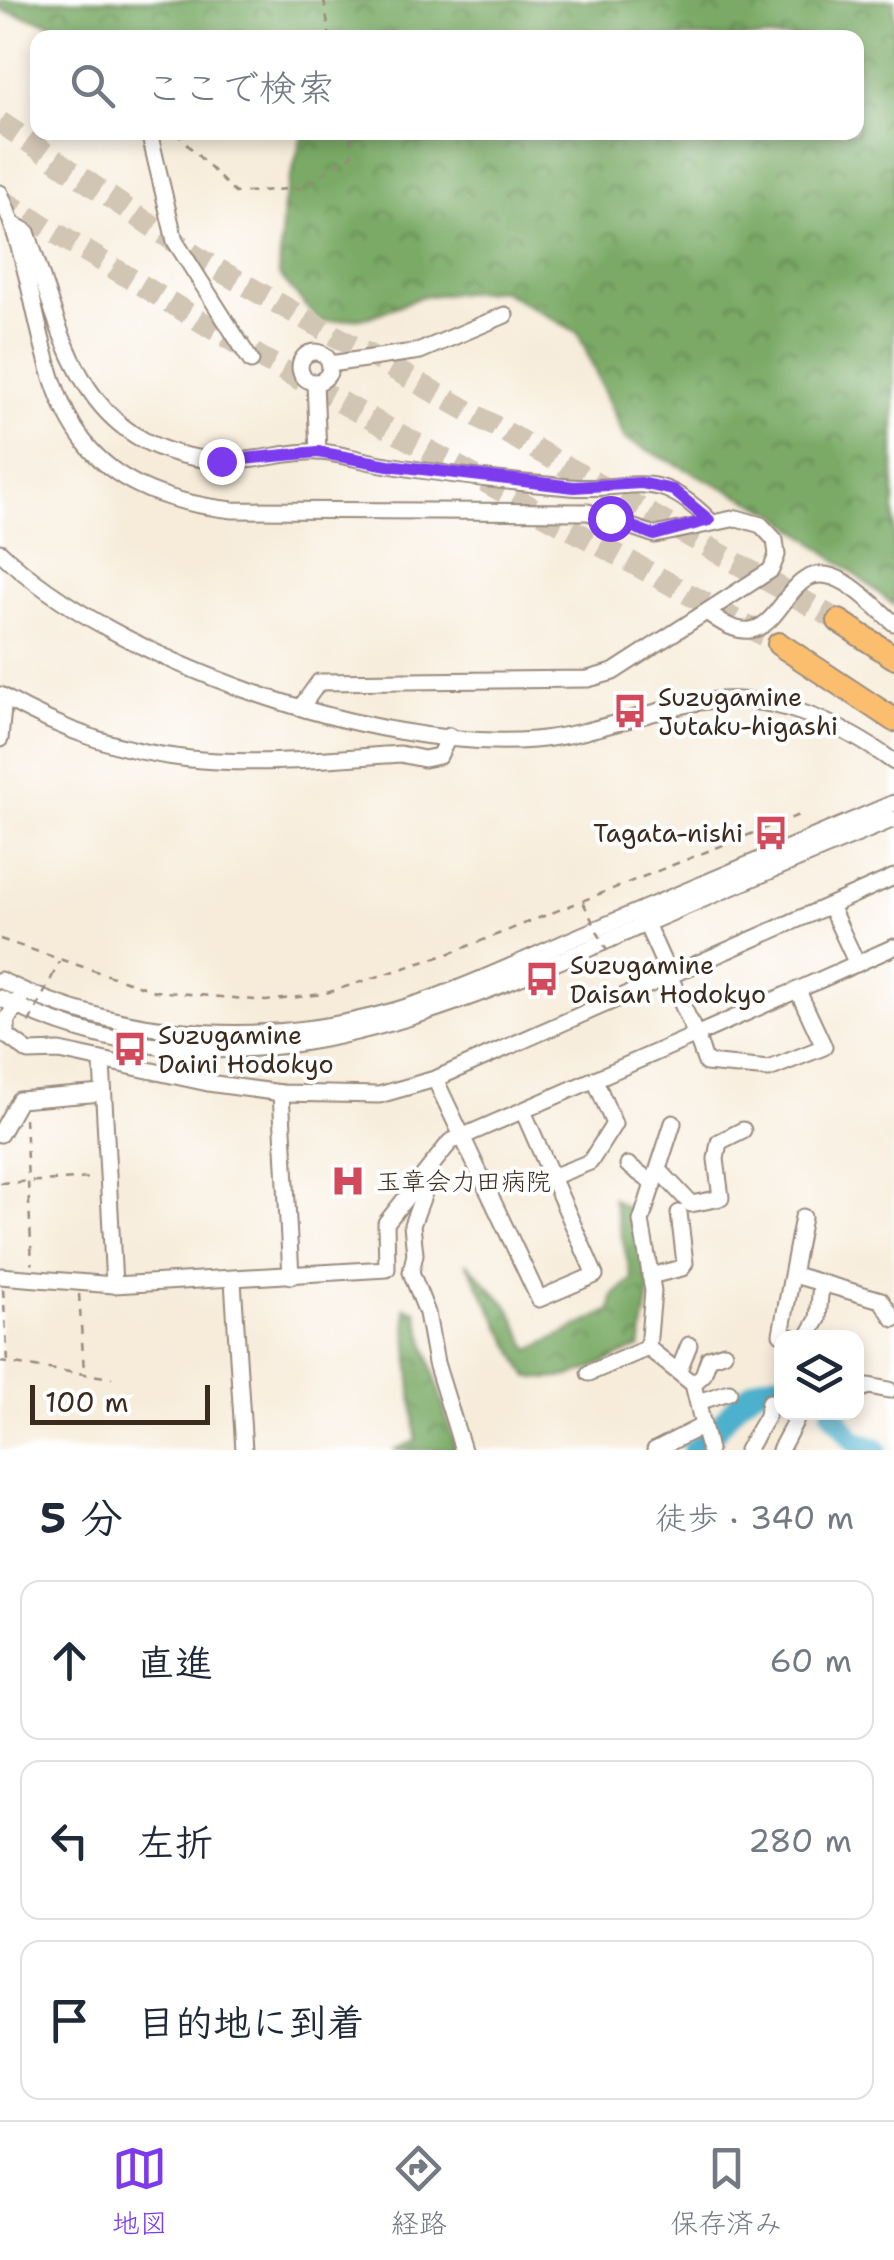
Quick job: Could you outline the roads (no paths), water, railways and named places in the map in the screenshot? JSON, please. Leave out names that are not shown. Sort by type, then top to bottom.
[{"type":"highway","points":[[839,621],[894,657]]},
{"type":"highway","points":[[779,644],[894,720]]},
{"type":"street","points":[[151,140],[176,242],[251,361]]},
{"type":"street","points":[[0,193],[13,224],[46,368],[60,404],[81,437],[104,461],[145,487],[191,505],[233,510],[588,512],[654,535],[709,520],[737,518],[761,525],[775,540],[777,555],[771,570],[613,672],[588,678],[319,682],[301,707]]},
{"type":"street","points":[[13,224],[27,232],[71,364],[97,403],[134,435],[176,452],[221,461],[318,452],[388,465],[574,487],[641,483],[673,490],[709,520]]},
{"type":"street","points":[[330,364],[420,351],[505,315]]},
{"type":"street","points":[[312,352],[324,355],[330,364],[327,377],[315,383],[300,372],[302,358],[312,352]]},
{"type":"street","points":[[315,383],[318,452]]},
{"type":"street","points":[[0,552],[48,590],[118,633],[229,684],[301,707],[449,736],[532,740],[628,722],[692,703],[725,701],[794,709],[830,720],[894,762]]},
{"type":"street","points":[[708,612],[730,631],[749,634],[767,625],[796,585],[821,577],[844,581],[894,623]]},
{"type":"street","points":[[0,739],[2,696],[120,749],[202,764],[400,754],[424,759],[439,756],[449,736]]},
{"type":"street","points":[[0,998],[13,1011],[159,1046],[255,1050],[324,1042],[430,1014],[894,804]]},
{"type":"street","points":[[643,917],[894,819]]},
{"type":"street","points":[[0,980],[13,1011],[7,1036],[28,1052],[60,1051],[102,1063],[281,1092],[379,1095],[436,1079],[894,876]]},
{"type":"street","points":[[830,906],[857,964]]},
{"type":"street","points":[[643,917],[706,1063],[769,1069],[824,1047],[798,991]]},
{"type":"street","points":[[1,1276],[114,1285],[388,1270],[386,1223],[450,1142],[894,947]]},
{"type":"street","points":[[102,1063],[114,1285]]},
{"type":"street","points":[[436,1079],[539,1299],[595,1275],[523,1111]]},
{"type":"street","points":[[552,1178],[590,1162],[614,1124],[595,1080]]},
{"type":"street","points":[[281,1092],[291,1276]]},
{"type":"street","points":[[0,1134],[19,1100],[102,1094]]},
{"type":"street","points":[[656,1450],[707,1440],[693,1384],[648,1348],[650,1276],[641,1221],[672,1122]]},
{"type":"street","points":[[628,1165],[656,1177],[691,1204],[721,1198],[718,1142],[743,1130]]},
{"type":"street","points":[[424,1193],[412,1226],[414,1290],[427,1313],[436,1362],[463,1450]]},
{"type":"street","points":[[650,1276],[682,1268],[685,1263],[678,1213]]},
{"type":"street","points":[[393,1216],[414,1242]]},
{"type":"street","points":[[782,1330],[803,1217]]},
{"type":"street","points":[[794,1275],[881,1300],[894,1319]]},
{"type":"street","points":[[234,1280],[244,1450]]},
{"type":"street","points":[[812,1330],[818,1319],[821,1282]]},
{"type":"street","points":[[679,1370],[689,1345]]},
{"type":"street","points":[[589,1373],[648,1348]]},
{"type":"street","points":[[693,1384],[703,1375],[709,1358],[724,1353]]},
{"type":"street","points":[[864,1388],[892,1392]]},
{"type":"street","points":[[698,1402],[730,1392]]},
{"type":"street","points":[[747,1450],[768,1416],[768,1402]]},
{"type":"street","points":[[780,1450],[796,1420]]},
{"type":"waterway","points":[[693,1450],[743,1399],[774,1384]]},
{"type":"waterway","points":[[838,1420],[853,1440],[877,1450]]},
{"type":"tunnel","points":[[0,122],[203,261],[839,621]]},
{"type":"tunnel","points":[[0,199],[261,358],[779,644]]},
{"type":"place","name":"Suzugamine Jutaku-higashi","points":[[630,711]]},
{"type":"place","name":"Tagata-nishi","points":[[771,833]]},
{"type":"place","name":"Suzugamine Daisan Hodokyo","points":[[542,979]]},
{"type":"place","name":"Suzugamine Daini Hodokyo","points":[[130,1049]]},
{"type":"place","name":"玉章会力田病院","points":[[348,1181]]}]
